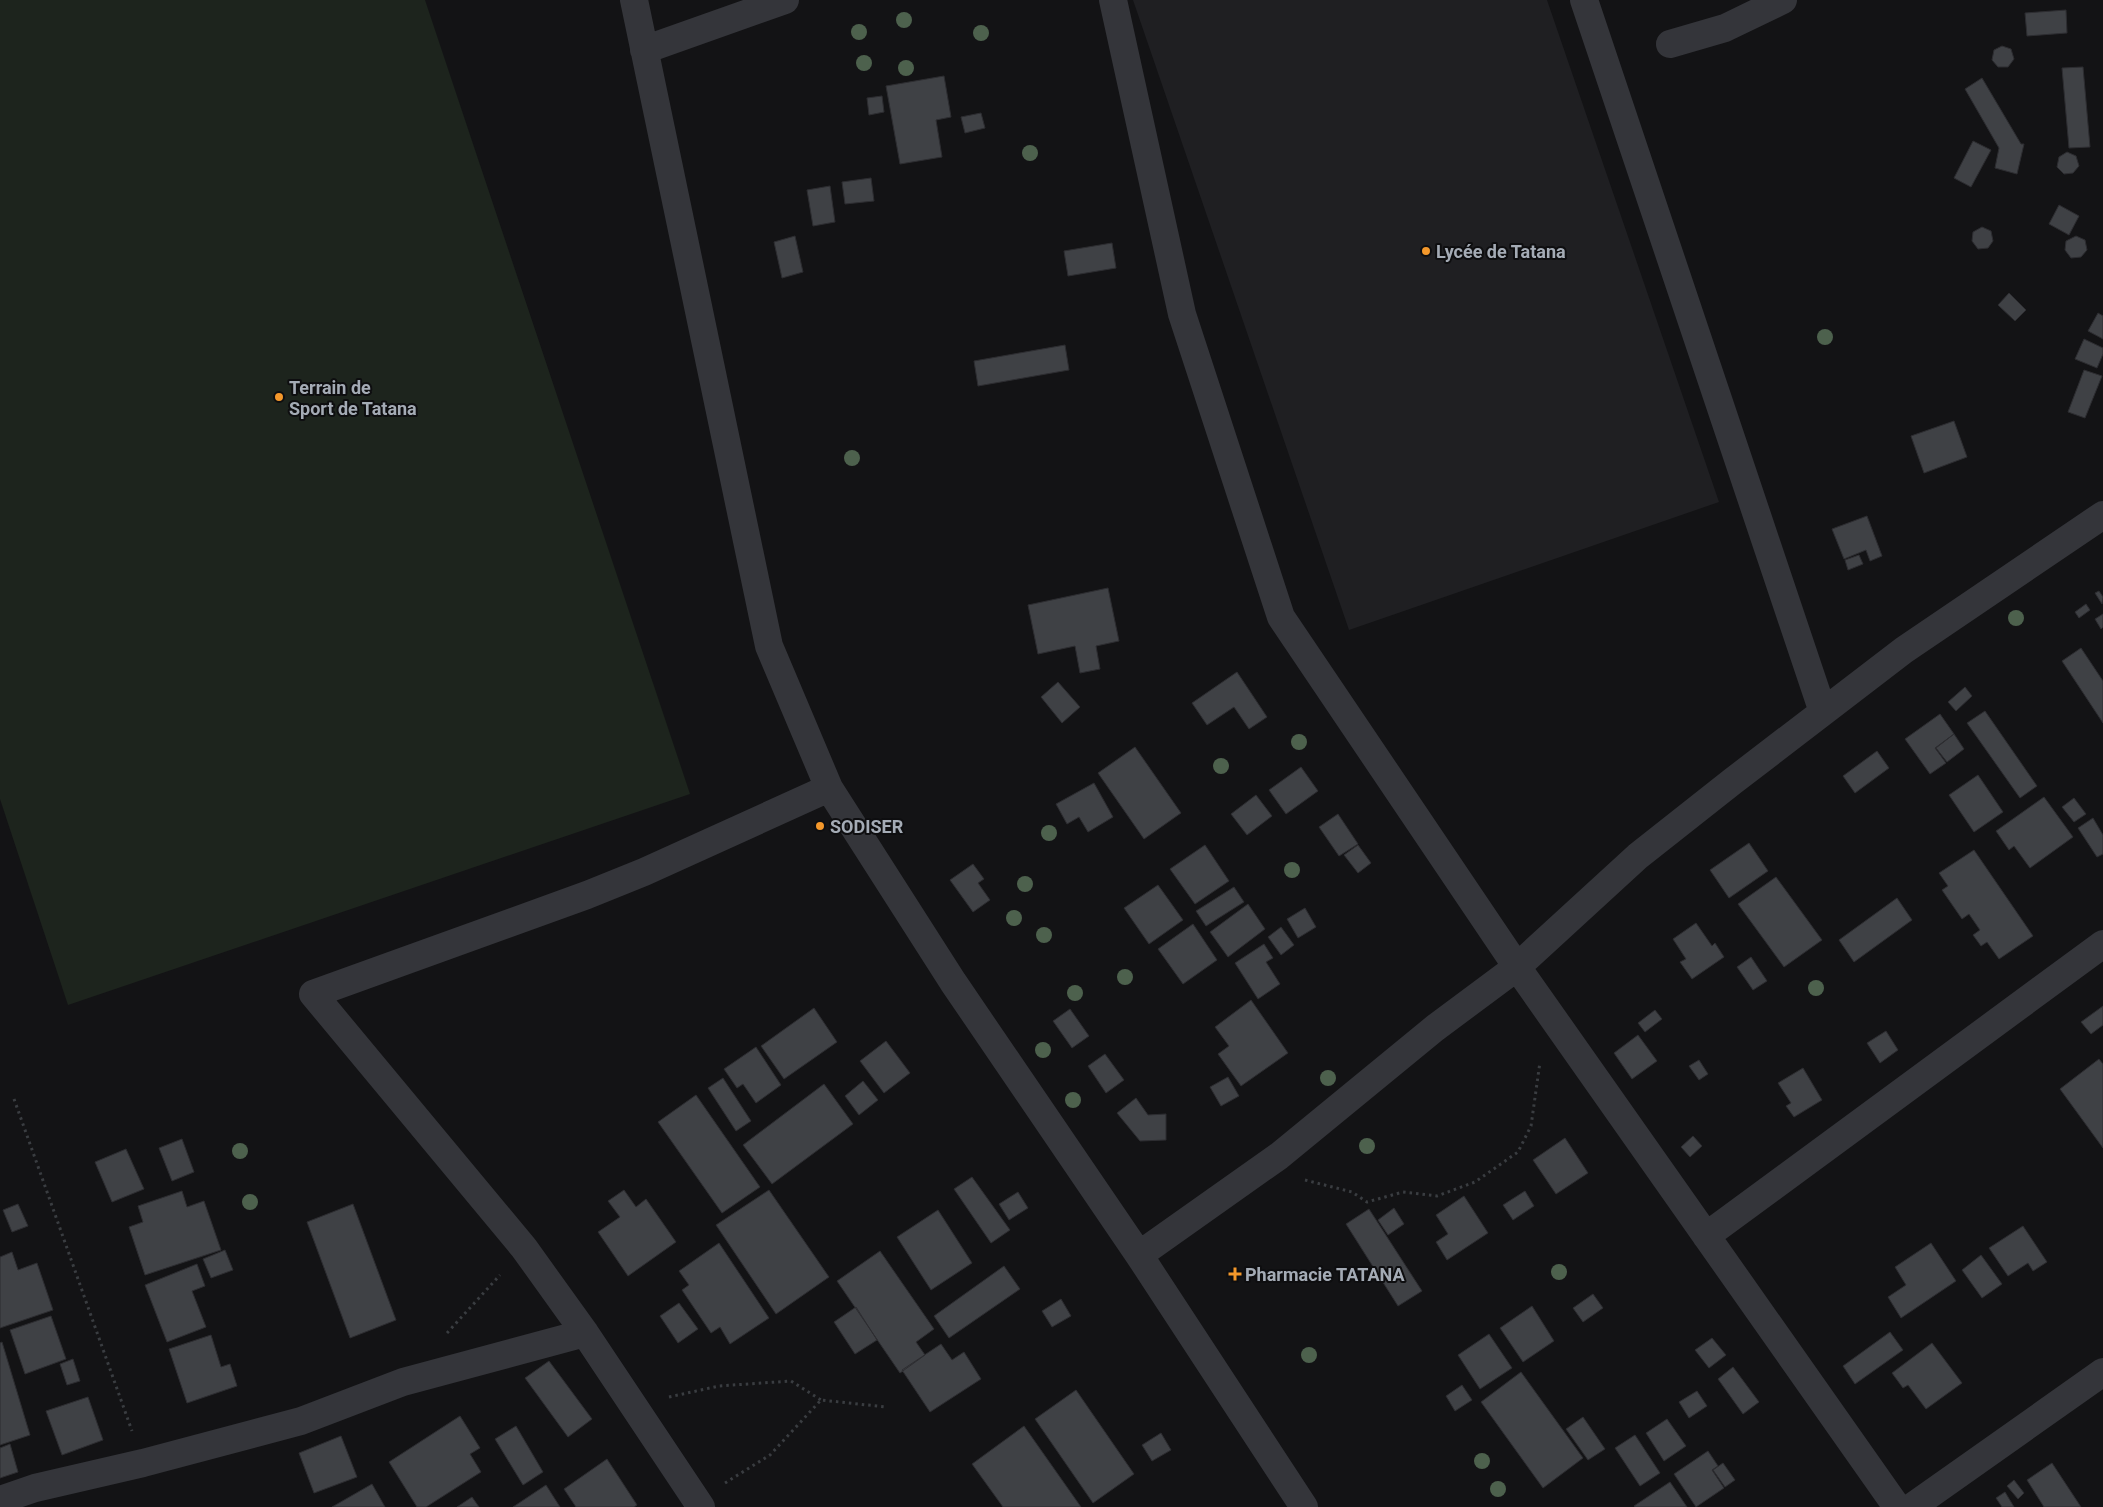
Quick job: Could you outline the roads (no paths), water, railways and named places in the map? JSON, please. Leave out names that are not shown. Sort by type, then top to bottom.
[{"type":"street","points":[[634,0],[769,646],[829,788],[953,982],[1139,1255],[1304,1507]]},
{"type":"street","points":[[644,50],[785,0]]},
{"type":"street","points":[[1113,0],[1182,314],[1281,617],[1517,967],[1897,1507]]},
{"type":"street","points":[[1584,0],[1823,712]]},
{"type":"street","points":[[1670,44],[1725,28],[1783,0]]},
{"type":"street","points":[[1139,1255],[1261,1169],[1435,1028],[1517,967],[1638,856],[1823,712],[1904,650],[2103,515]]},
{"type":"street","points":[[699,1504],[585,1333],[524,1248],[313,994],[578,898],[644,872],[829,788]]},
{"type":"street","points":[[1706,1236],[2103,944]]},
{"type":"street","points":[[0,1500],[35,1488],[143,1463],[301,1421],[403,1382],[585,1333]]},
{"type":"street","points":[[1912,1507],[2103,1372]]},
{"type":"place","name":"Lycée de Tatana","points":[[1426,251]]},
{"type":"place","name":"Terrain de Sport de Tatana","points":[[279,397]]},
{"type":"place","name":"SODISER","points":[[820,826]]},
{"type":"place","name":"Pharmacie TATANA","points":[[1235,1274]]}]
